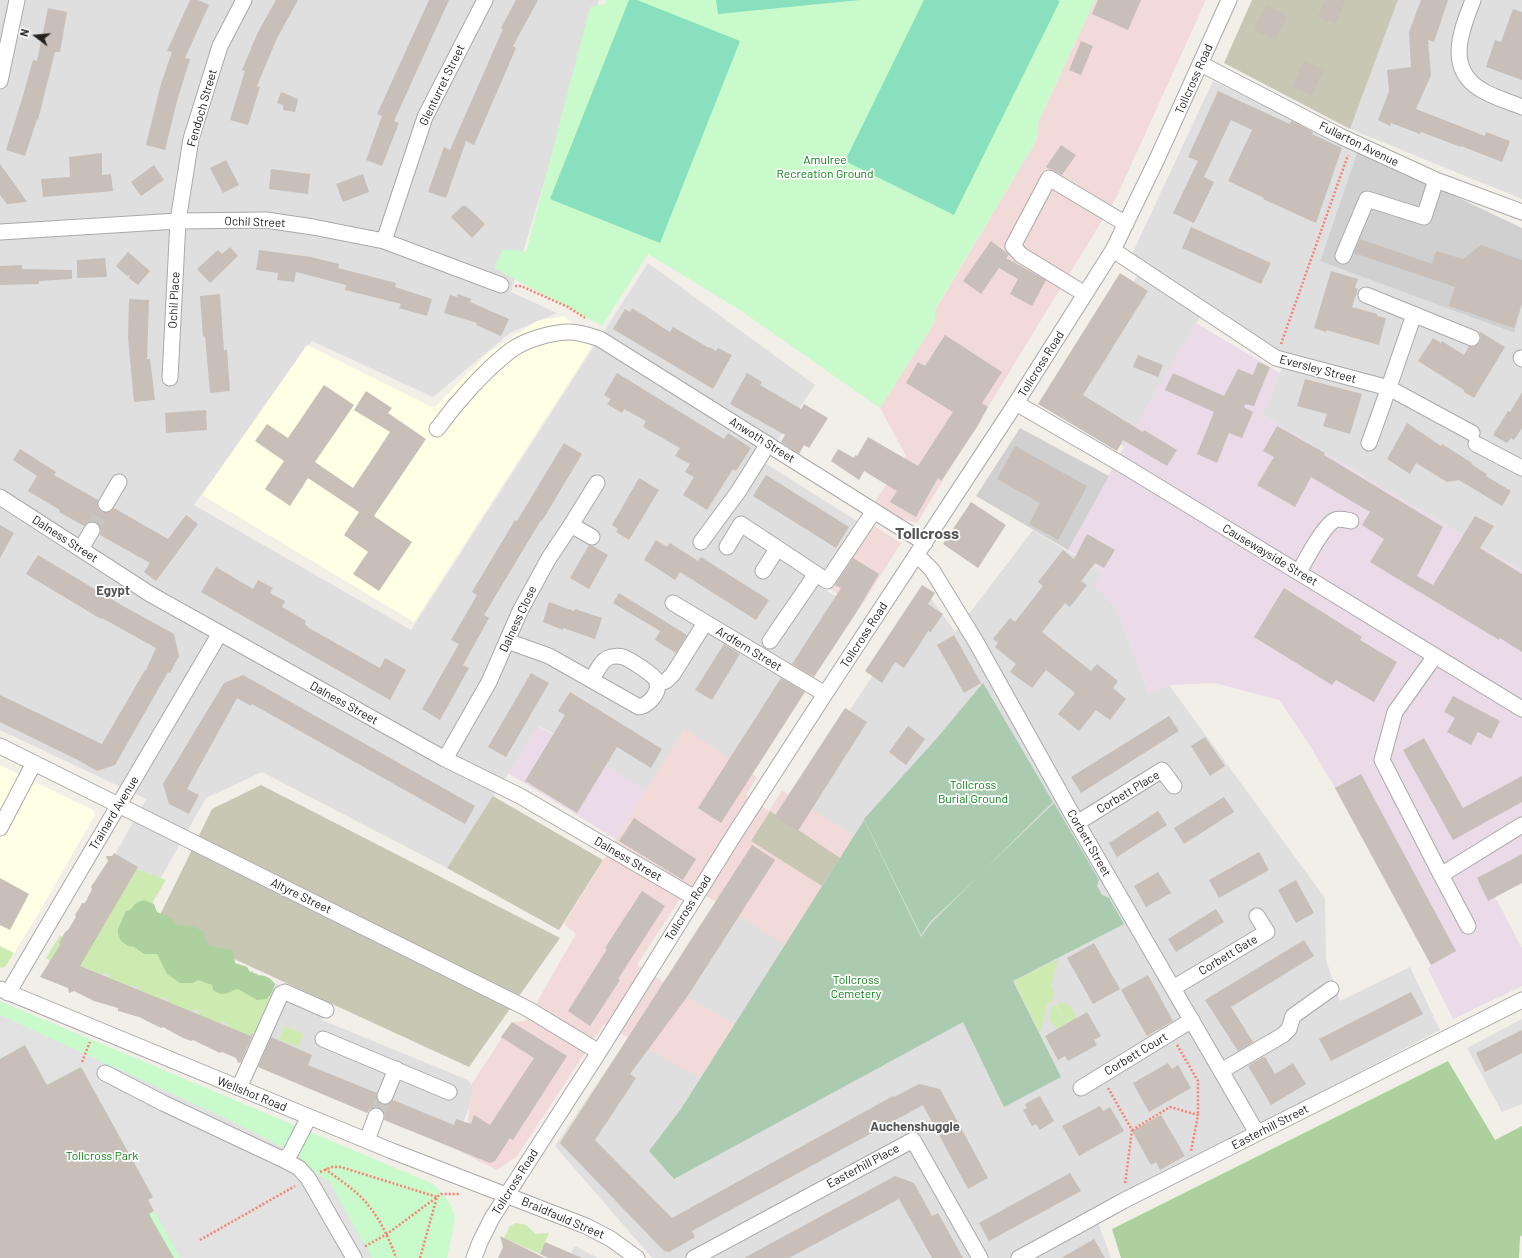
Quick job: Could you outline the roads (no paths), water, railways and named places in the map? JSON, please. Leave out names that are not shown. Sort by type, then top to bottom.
[{"type":"street","points":[[0,81],[16,0]]},
{"type":"street","name":"Fendoch Street","points":[[178,221],[191,139],[220,46],[244,0]]},
{"type":"street","name":"Glenturret Street","points":[[384,241],[425,117],[485,0]]},
{"type":"street","name":"Tollcross Road","points":[[474,1258],[485,1230],[507,1194],[599,1052],[825,694],[1016,403],[1113,250],[1157,160],[1229,0]]},
{"type":"street","points":[[1473,0],[1459,41],[1459,58],[1461,66],[1466,75],[1480,89],[1522,107]]},
{"type":"street","name":"Fullarton Avenue","points":[[1201,64],[1352,141],[1436,180],[1522,212]]},
{"type":"street","points":[[1085,294],[1021,255],[1013,246],[1049,178],[1126,224]]},
{"type":"street","points":[[1344,256],[1367,199],[1424,217],[1436,180]]},
{"type":"street","name":"Ochil Street","points":[[0,232],[178,221],[266,220],[313,227],[384,241],[501,285]]},
{"type":"street","name":"Ochil Place","points":[[170,378],[178,221]]},
{"type":"street","name":"Eversley Street","points":[[1113,250],[1276,358],[1390,388],[1522,468]]},
{"type":"street","points":[[1366,295],[1472,338]]},
{"type":"street","points":[[1369,443],[1390,388],[1393,373],[1414,315]]},
{"type":"street","name":"Anwoth Street","points":[[437,429],[449,413],[482,376],[511,350],[542,336],[571,332],[600,339],[874,511],[921,549]]},
{"type":"street","name":"Causewayside Street","points":[[1016,403],[1126,467],[1522,709]]},
{"type":"street","points":[[701,542],[738,492],[768,444]]},
{"type":"street","points":[[106,504],[119,482]]},
{"type":"street","name":"Dalness Close","points":[[445,759],[489,682],[520,611],[549,558],[596,483]]},
{"type":"street","name":"Dalness Street","points":[[0,497],[150,594],[445,759],[520,796],[695,898]]},
{"type":"street","points":[[727,547],[741,524],[827,581],[874,511]]},
{"type":"street","points":[[1299,572],[1328,526],[1335,520],[1351,521]]},
{"type":"street","points":[[571,525],[592,537]]},
{"type":"street","points":[[81,549],[92,530]]},
{"type":"street","points":[[763,571],[778,549]]},
{"type":"street","name":"Corbett Street","points":[[921,549],[932,570],[976,642],[1077,823],[1257,1133]]},
{"type":"street","points":[[770,641],[816,574]]},
{"type":"street","name":"Ardfern Street","points":[[673,603],[825,694]]},
{"type":"street","points":[[657,684],[666,681],[673,674],[705,623]]},
{"type":"street","name":"Trainard Avenue","points":[[4,991],[119,805],[220,633]]},
{"type":"street","points":[[507,642],[550,656],[591,680],[639,708],[645,706],[652,700],[657,684],[654,677],[629,660],[616,656],[606,659],[591,680]]},
{"type":"street","points":[[1435,656],[1395,712],[1382,760],[1468,926]]},
{"type":"street","name":"Altyre Street","points":[[0,746],[528,1009],[599,1052]]},
{"type":"street","points":[[0,828],[34,763]]},
{"type":"street","name":"Corbett Place","points":[[1077,823],[1162,770],[1174,786]]},
{"type":"street","points":[[1441,875],[1522,825]]},
{"type":"street","name":"Corbett Gate","points":[[1173,988],[1267,932],[1257,916]]},
{"type":"street","points":[[1221,1071],[1283,1035],[1289,1029],[1293,1016],[1331,989]]},
{"type":"street","name":"Wellshot Road","points":[[4,991],[308,1117],[507,1194]]},
{"type":"street","points":[[239,1088],[281,994],[285,992],[326,1010]]},
{"type":"street","name":"Easterhill Street","points":[[1019,1258],[1123,1200],[1522,1000]]},
{"type":"street","name":"Corbett Court","points":[[1081,1088],[1192,1020]]},
{"type":"street","points":[[323,1039],[449,1092]]},
{"type":"street","points":[[384,1096],[396,1069]]},
{"type":"street","points":[[105,1073],[163,1104],[284,1160],[298,1168],[308,1178],[354,1258]]},
{"type":"street","points":[[367,1140],[376,1116]]},
{"type":"street","points":[[284,1160],[291,1152],[308,1117]]},
{"type":"street","name":"Easterhill Place","points":[[694,1258],[912,1140],[980,1258]]},
{"type":"street","name":"Braidfauld Street","points":[[507,1194],[592,1229],[624,1248],[637,1258]]},
{"type":"tunnel","points":[[92,530],[106,504]]},
{"type":"tunnel","points":[[376,1116],[385,1096]]},
{"type":"district","name":"Tollcross","points":[[927,534]]},
{"type":"district","name":"Egypt","points":[[113,591]]},
{"type":"district","name":"Auchenshuggle","points":[[915,1127]]},
{"type":"park label","name":"Amulree Recreation Ground","points":[[825,167]]},
{"type":"park label","name":"Tollcross Burial Ground","points":[[973,792]]},
{"type":"park label","name":"Tollcross Cemetery","points":[[856,987]]},
{"type":"park label","name":"Tollcross Park","points":[[102,1156]]}]
